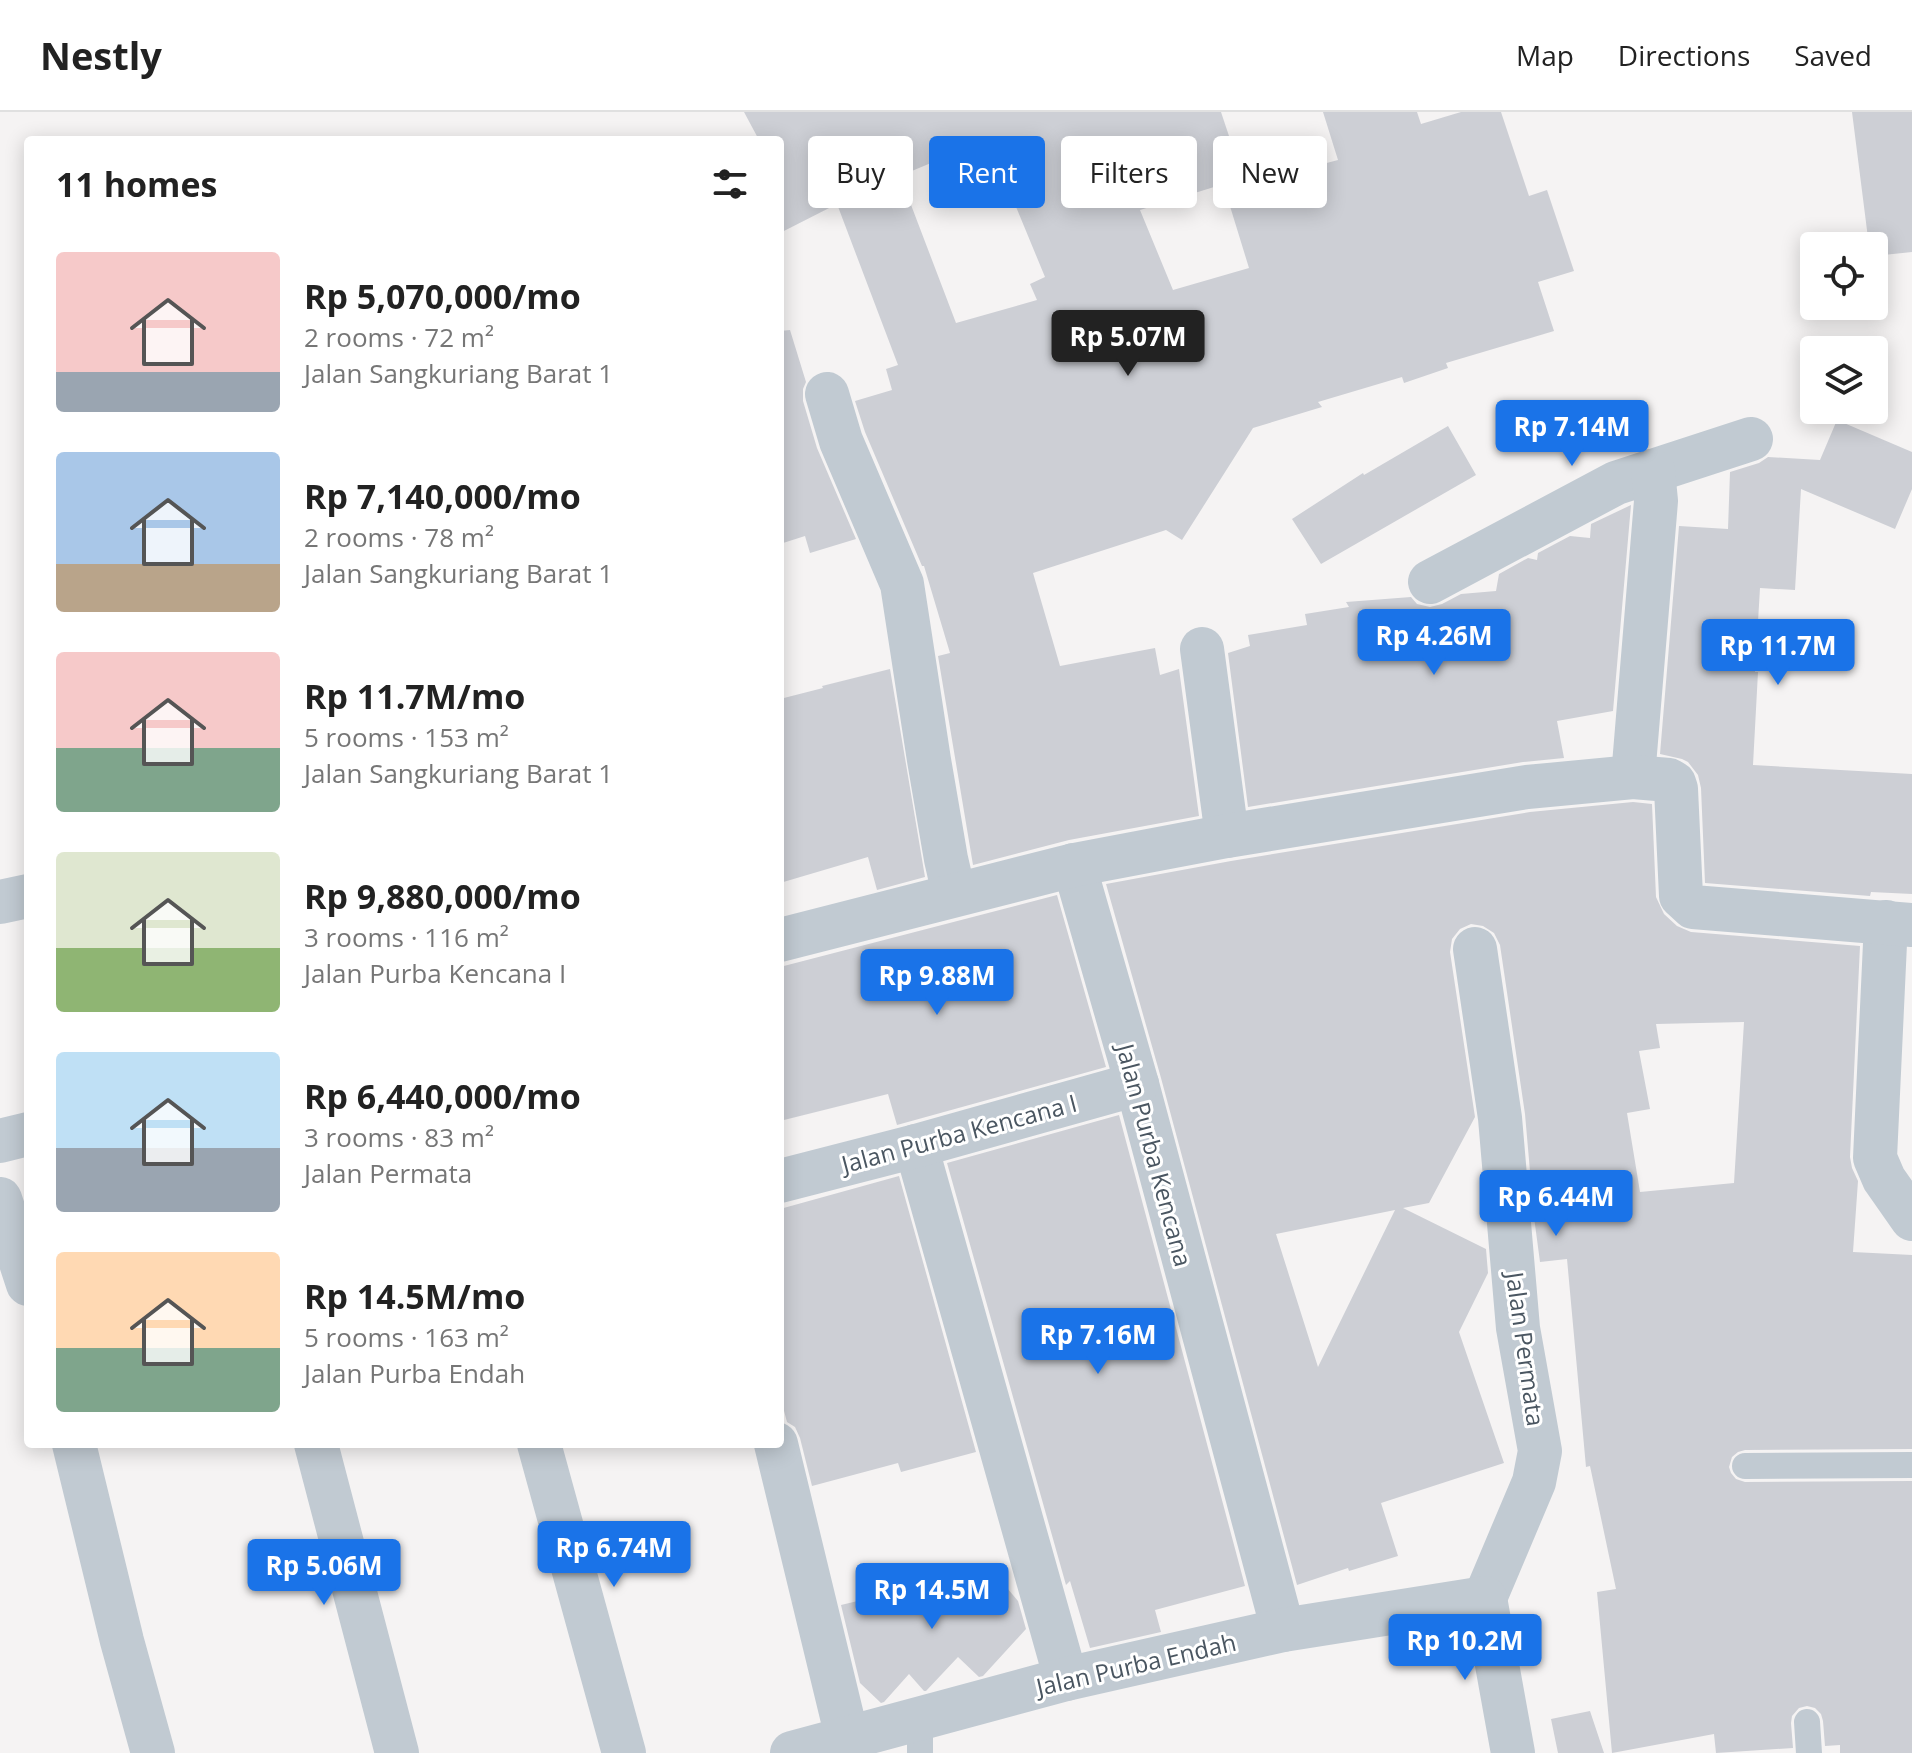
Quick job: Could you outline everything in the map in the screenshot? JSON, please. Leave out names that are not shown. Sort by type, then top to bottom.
[{"type":"street","points":[[827,394],[841,441],[902,584],[929,760],[954,894]]},
{"type":"street","points":[[1430,582],[1616,483],[1751,439]]},
{"type":"street","points":[[1633,777],[1656,501],[1653,471]]},
{"type":"street","points":[[1202,649],[1227,836]]},
{"type":"street","points":[[784,939],[1074,865],[1227,836],[1527,787],[1633,777],[1669,780],[1676,789],[1681,896],[1693,907],[1899,924],[1875,1158],[1884,1179],[1912,1219]]},
{"type":"street","name":"Jalan Purba Kencana","points":[[1074,865],[1137,1084],[1283,1630]]},
{"type":"street","points":[[0,902],[24,897]]},
{"type":"street","name":"Jalan Permata","points":[[1475,949],[1500,1118],[1518,1328],[1540,1451],[1534,1482],[1485,1598]]},
{"type":"street","name":"Jalan Purba Kencana I","points":[[784,1180],[1137,1084]]},
{"type":"street","points":[[0,1141],[24,1135]]},
{"type":"street","points":[[916,1146],[1066,1679]]},
{"type":"street","points":[[0,1199],[24,1272]]},
{"type":"street","points":[[75,1448],[153,1753]]},
{"type":"street","points":[[317,1448],[397,1753]]},
{"type":"street","points":[[540,1448],[624,1753]]},
{"type":"street","points":[[777,1448],[847,1737]]},
{"type":"street","points":[[1485,1598],[1513,1753]]},
{"type":"street","name":"Jalan Purba Endah","points":[[792,1753],[847,1737],[920,1736],[1066,1679],[1283,1630],[1485,1598]]},
{"type":"lane","points":[[1745,1466],[1912,1465]]},
{"type":"lane","points":[[1807,1722],[1809,1753]]},
{"type":"building","points":[[744,112],[1221,112],[1229,136],[1213,136],[1213,187],[1197,192],[1197,136],[1061,136],[1061,208],[1146,208],[1140,210],[1173,290],[1249,268],[1231,208],[1327,208],[1327,163],[1338,160],[1323,112],[1417,112],[1421,124],[1461,112],[1501,112],[1529,196],[1547,190],[1574,271],[1538,282],[1554,331],[1446,363],[1448,368],[1404,383],[1402,377],[1318,402],[1322,407],[1253,428],[1182,540],[1166,530],[1033,573],[1060,666],[1155,648],[1160,675],[1179,669],[1199,816],[1069,840],[973,865],[938,656],[950,653],[924,566],[865,432],[855,401],[892,390],[886,369],[898,365],[839,208],[912,208],[956,323],[1037,300],[1030,284],[1045,277],[1016,208],[1045,208],[1045,136],[929,136],[929,164],[913,171],[913,136],[808,136],[808,208],[829,208],[784,231],[784,136],[757,136]]},
{"type":"building","points":[[1852,112],[1912,112],[1912,252],[1888,255],[1888,232],[1867,232]]},
{"type":"building","points":[[790,330],[806,382],[803,401],[817,448],[856,539],[810,553],[805,536],[784,543],[784,331]]},
{"type":"building","points":[[1835,424],[1846,424],[1912,452],[1912,489],[1895,529],[1801,489],[1795,590],[1760,588],[1753,765],[1912,774],[1912,894],[1871,892],[1870,896],[1705,883],[1698,775],[1688,762],[1660,754],[1679,526],[1728,529],[1730,472],[1768,457],[1820,460]]},
{"type":"building","points":[[1448,426],[1476,475],[1321,564],[1292,519],[1363,473]]},
{"type":"building","points":[[1631,505],[1613,711],[1557,721],[1564,758],[1248,807],[1228,653],[1250,646],[1248,635],[1307,625],[1305,614],[1349,607],[1346,602],[1411,597],[1417,604],[1430,607],[1461,594],[1496,591],[1499,574],[1528,558],[1537,560],[1538,553],[1570,536],[1590,538],[1591,524]]},
{"type":"building","points":[[890,669],[925,877],[877,890],[868,857],[784,882],[784,698]]},
{"type":"building","points":[[1633,802],[1652,804],[1656,897],[1664,914],[1677,926],[1691,932],[1860,946],[1850,1157],[1858,1181],[1853,1252],[1912,1255],[1912,1449],[1745,1450],[1732,1457],[1729,1467],[1736,1479],[1745,1482],[1912,1481],[1912,1753],[1840,1753],[1840,1745],[1825,1746],[1821,1714],[1807,1706],[1799,1708],[1792,1716],[1793,1748],[1716,1753],[1714,1734],[1612,1753],[1597,1592],[1616,1589],[1590,1466],[1586,1467],[1567,1259],[1540,1262],[1525,1114],[1500,945],[1494,933],[1483,926],[1471,924],[1460,929],[1452,939],[1450,952],[1475,1117],[1429,1203],[1403,1208],[1486,1249],[1488,1273],[1459,1332],[1504,1463],[1381,1503],[1398,1556],[1297,1585],[1106,884],[1530,812]],"holes":[[[1744,1022],[1734,1183],[1640,1192],[1627,1113],[1650,1109],[1639,1051],[1660,1048],[1656,1024]],[[1395,1210],[1318,1367],[1276,1234]]]},
{"type":"building","points":[[1057,895],[1106,1067],[897,1125],[888,1094],[784,1120],[784,966]]},
{"type":"building","points":[[1119,1115],[1245,1586],[1155,1610],[1161,1632],[1090,1648],[1070,1581],[1066,1585],[947,1163]]},
{"type":"building","points":[[899,1176],[976,1452],[901,1472],[898,1463],[812,1486],[800,1438],[795,1427],[787,1422],[784,1411],[784,1208]]},
{"type":"building","points":[[991,1569],[1018,1601],[1026,1629],[983,1676],[979,1677],[958,1657],[926,1691],[909,1674],[881,1703],[860,1683],[841,1605]]},
{"type":"building","points":[[1590,1711],[1604,1753],[1558,1753],[1551,1719]]}]
